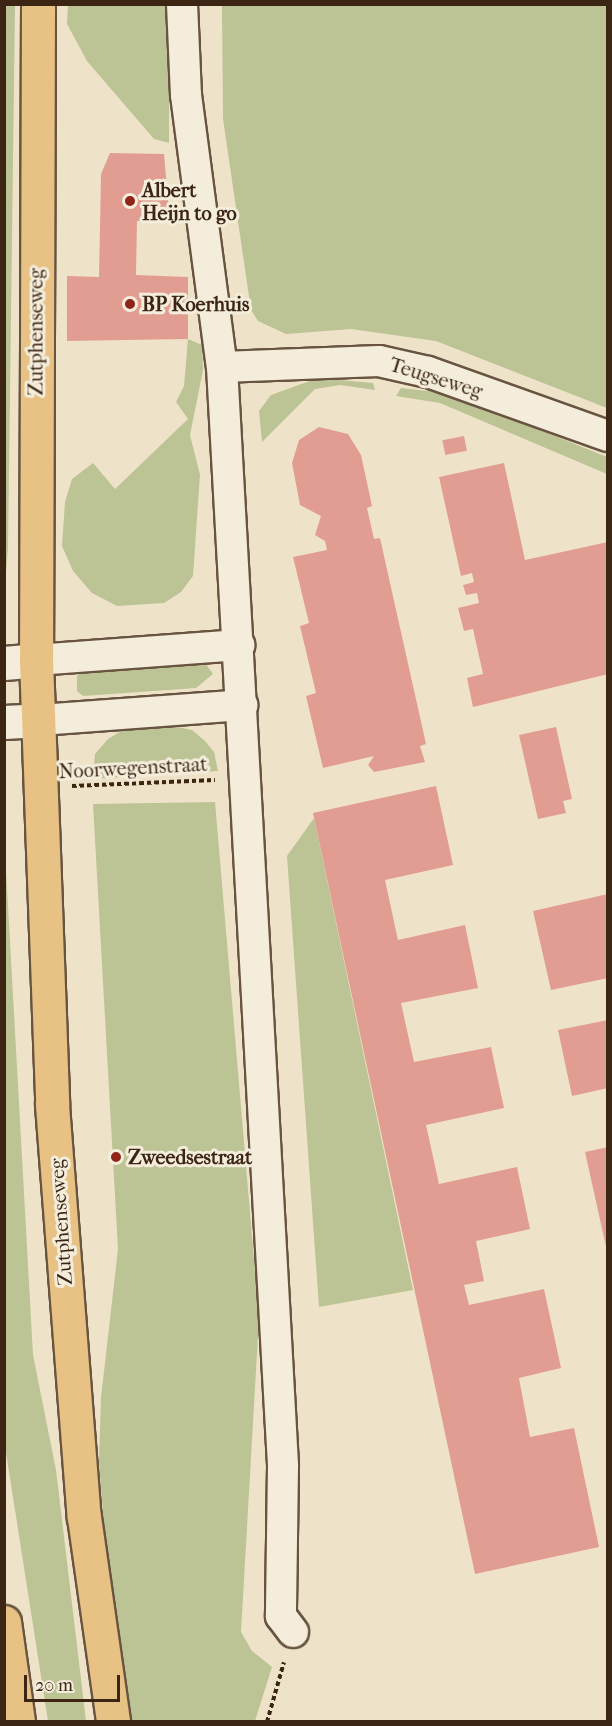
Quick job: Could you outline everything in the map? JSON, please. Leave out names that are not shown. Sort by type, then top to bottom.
[{"type":"main road","name":"Zutphenseweg","points":[[38,4],[20,662],[40,720],[52,1105],[84,1517],[113,1722]]},
{"type":"main road","points":[[4,1622],[16,1719]]},
{"type":"street","points":[[183,4],[186,95],[222,368],[283,1466],[281,1616],[293,1632]]},
{"type":"street","name":"Teugseweg","points":[[222,368],[379,361],[428,372],[608,436]]},
{"type":"street","points":[[20,662],[239,645]]},
{"type":"street","points":[[4,722],[242,705]]},
{"type":"path","name":"Noorwegenstraat","points":[[41,788],[246,778]]},
{"type":"green space","points":[[15,4],[8,548],[5,584],[4,5]]},
{"type":"green space","points":[[68,5],[169,5],[169,143],[154,139],[87,61],[67,24]]},
{"type":"green space","points":[[222,5],[607,5],[607,408],[436,341],[351,329],[286,334],[258,321],[251,310],[223,119]]},
{"type":"green space","points":[[188,339],[202,345],[203,370],[190,435],[200,475],[193,576],[181,592],[164,603],[117,606],[92,593],[73,571],[62,546],[65,502],[72,479],[93,463],[115,489],[188,419],[176,402],[184,386]]},
{"type":"green space","points":[[318,378],[373,383],[375,390],[340,385],[315,389],[262,442],[259,411],[271,395]]},
{"type":"green space","points":[[429,385],[607,457],[607,474],[440,403],[396,396],[401,388],[427,391]]},
{"type":"green space","points":[[194,660],[205,663],[213,674],[196,688],[83,696],[77,691],[77,676],[84,668]]},
{"type":"green space","points":[[172,726],[192,730],[205,741],[214,752],[218,771],[93,779],[95,754],[108,739],[128,727]]},
{"type":"green space","points":[[215,802],[259,1318],[241,1632],[252,1651],[272,1667],[255,1721],[131,1721],[108,1576],[99,1462],[101,1398],[118,1249],[93,804]]},
{"type":"green space","points":[[314,818],[413,1290],[319,1307],[287,856]]},
{"type":"green space","points":[[4,834],[33,1355],[56,1470],[86,1721],[48,1721],[5,1446]]},
{"type":"building","points":[[110,153],[164,154],[170,222],[137,221],[136,275],[188,277],[188,339],[67,341],[67,276],[99,277],[101,174]]},
{"type":"building","points":[[319,427],[348,434],[361,455],[372,506],[367,508],[374,539],[380,538],[426,744],[420,746],[425,762],[374,772],[368,765],[374,756],[323,768],[306,696],[316,693],[300,626],[309,623],[293,557],[327,550],[325,541],[315,535],[321,516],[300,505],[292,463],[299,440]]},
{"type":"building","points":[[464,436],[467,451],[445,455],[442,440]]},
{"type":"building","points":[[504,463],[525,560],[608,542],[608,674],[473,707],[467,678],[483,674],[473,629],[464,631],[458,608],[479,603],[477,593],[466,595],[463,585],[474,582],[472,573],[461,576],[439,477]]},
{"type":"building","points":[[556,727],[572,799],[563,801],[566,813],[538,819],[519,735]]},
{"type":"building","points":[[436,786],[453,865],[385,880],[398,940],[465,925],[478,988],[401,1003],[414,1062],[491,1047],[504,1108],[426,1125],[439,1184],[517,1167],[530,1229],[476,1241],[484,1281],[464,1285],[469,1305],[544,1289],[561,1368],[519,1378],[530,1437],[574,1428],[599,1547],[475,1574],[313,813]]},
{"type":"building","points":[[608,894],[608,978],[551,990],[533,911]]},
{"type":"building","points":[[608,1020],[608,1088],[572,1096],[558,1030]]},
{"type":"building","points":[[608,1147],[608,1251],[607,1251],[585,1152]]},
{"type":"place","name":"Albert Heijn to go","points":[[130,201]]},
{"type":"place","name":"BP Koerhuis","points":[[130,304]]},
{"type":"place","name":"Zweedsestraat","points":[[116,1157]]}]
